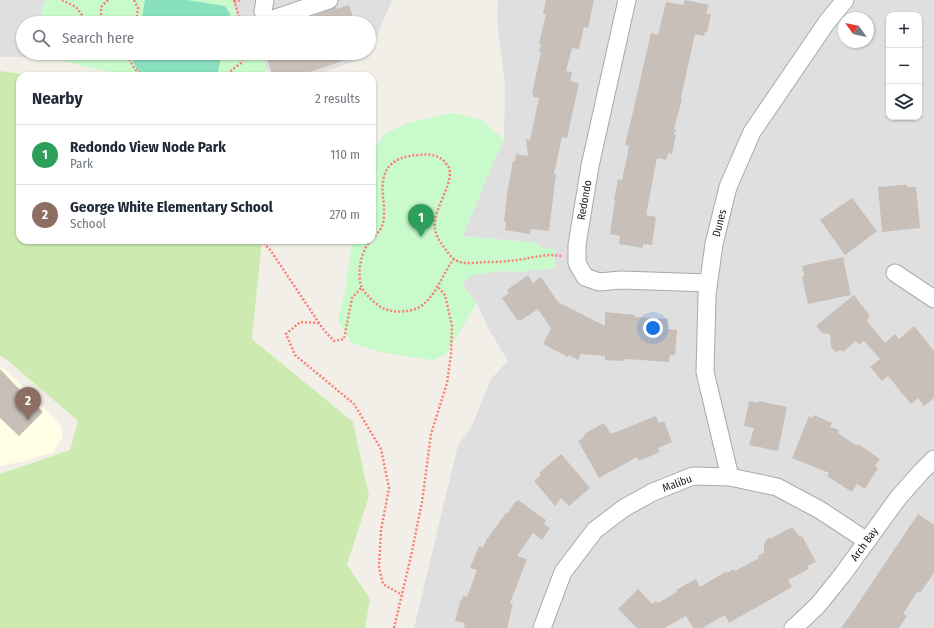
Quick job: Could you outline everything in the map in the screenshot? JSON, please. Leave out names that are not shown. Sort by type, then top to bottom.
[{"type":"street","points":[[265,0],[263,11],[265,16]]},
{"type":"street","points":[[282,16],[329,0]]},
{"type":"street","name":"Redondo","points":[[627,0],[590,166],[577,245],[577,263],[585,277],[599,282],[622,280],[708,283]]},
{"type":"street","name":"Dunes","points":[[730,477],[705,372],[707,295],[714,244],[728,187],[752,132],[827,22],[845,0]]},
{"type":"street","points":[[895,273],[934,299]]},
{"type":"street","name":"Arch Bay","points":[[793,628],[818,605],[843,574],[898,498],[934,459]]},
{"type":"street","name":"Malibu","points":[[542,628],[563,572],[595,530],[624,508],[653,492],[693,476],[730,477],[777,487],[820,510],[867,541]]},
{"type":"path","points":[[62,0],[76,7],[83,16]]},
{"type":"path","points":[[101,16],[101,7],[108,0]]},
{"type":"path","points":[[134,0],[138,8],[137,16]]},
{"type":"path","points":[[239,16],[234,1],[241,0]]},
{"type":"path","points":[[130,60],[136,71]]},
{"type":"path","points":[[229,72],[241,63],[242,60]]},
{"type":"path","points":[[376,233],[380,229],[383,218],[383,179],[386,171],[394,161],[404,157],[429,154],[440,158],[449,168],[450,178],[439,206],[434,229],[437,238],[454,259],[463,263],[472,263],[508,261],[551,255],[577,258]]},
{"type":"path","points":[[264,244],[323,329],[334,341],[344,339],[352,298],[361,288]]},
{"type":"path","points":[[368,244],[362,257],[359,273],[361,288],[373,301],[384,309],[406,311],[417,308],[425,303],[434,293],[448,266],[454,259]]},
{"type":"path","points":[[394,628],[422,502],[431,434],[447,383],[451,354],[452,326],[445,295],[437,286]]},
{"type":"path","points":[[319,323],[300,322],[286,334],[295,354],[354,404],[381,449],[389,488],[381,530],[378,567],[383,584],[402,595]]},
{"type":"shaded area","points":[[0,0],[46,0],[42,8],[42,16],[16,16],[16,57],[0,57]]},
{"type":"shaded area","points":[[232,0],[392,0],[376,38],[376,16],[236,16]]},
{"type":"shaded area","points":[[498,0],[934,0],[934,628],[414,628],[458,445],[471,428],[491,379],[508,361],[488,328],[477,303],[462,285],[472,275],[499,271],[516,272],[556,268],[554,258],[537,243],[463,236],[504,140],[505,85],[497,21]]},
{"type":"shaded area","points":[[264,60],[358,60],[324,72],[270,72],[266,68]]},
{"type":"shaded area","points":[[0,367],[4,368],[50,413],[62,427],[62,439],[53,452],[25,461],[0,466]]},
{"type":"green space","points":[[46,0],[232,0],[236,16],[42,16],[42,8]]},
{"type":"green space","points":[[145,0],[187,0],[225,6],[230,14],[230,16],[142,16]]},
{"type":"green space","points":[[61,60],[264,60],[266,68],[266,72],[110,72]]},
{"type":"green space","points":[[133,60],[220,60],[218,72],[144,72],[138,71]]},
{"type":"green space","points":[[0,71],[16,73],[16,244],[262,244],[252,339],[353,422],[369,496],[347,565],[370,599],[365,628],[0,628],[0,474],[70,450],[78,421],[6,359],[0,356]]},
{"type":"green space","points":[[453,113],[482,120],[504,140],[463,236],[537,243],[543,248],[555,249],[554,258],[556,268],[516,272],[499,271],[472,275],[462,285],[477,303],[446,354],[433,360],[385,353],[351,343],[338,320],[345,291],[351,244],[376,244],[376,146],[386,133],[408,123]]},
{"type":"building","points":[[546,0],[594,0],[588,28],[584,27],[579,49],[572,48],[566,71],[572,72],[570,81],[579,83],[567,138],[562,137],[554,174],[556,174],[549,231],[531,229],[530,234],[505,230],[506,221],[504,221],[513,161],[515,161],[516,154],[528,156],[526,139],[530,140],[539,98],[533,97],[532,94],[541,52],[539,51],[541,45],[539,44],[546,14],[543,14]]},
{"type":"building","points":[[685,0],[709,5],[706,14],[711,14],[707,32],[705,32],[704,36],[695,34],[682,99],[674,129],[676,129],[674,134],[676,135],[672,154],[668,153],[666,160],[657,158],[646,215],[656,217],[652,245],[643,244],[643,248],[619,244],[620,236],[610,234],[614,200],[618,179],[622,180],[626,162],[629,146],[625,145],[651,33],[658,35],[666,2],[683,5]]},
{"type":"building","points":[[349,5],[353,16],[313,16],[336,7],[337,9]]},
{"type":"building","points":[[267,60],[345,60],[310,72],[272,72]]},
{"type":"building","points":[[901,185],[916,187],[920,228],[882,232],[878,187]]},
{"type":"building","points":[[852,198],[877,231],[845,255],[820,220]]},
{"type":"building","points":[[843,257],[851,295],[808,304],[802,277],[804,276],[802,266]]},
{"type":"building","points":[[528,275],[533,283],[541,277],[558,302],[605,326],[605,312],[635,315],[635,317],[668,319],[667,329],[677,330],[675,355],[670,355],[669,362],[627,359],[624,359],[623,361],[605,360],[605,356],[581,354],[578,360],[569,355],[568,357],[543,344],[551,328],[538,309],[520,321],[518,319],[517,320],[502,298],[509,293],[507,290]]},
{"type":"building","points":[[854,295],[870,316],[867,321],[885,343],[895,334],[899,339],[914,326],[934,351],[934,398],[924,406],[918,398],[911,404],[888,376],[882,381],[870,367],[880,359],[864,341],[859,345],[856,341],[843,352],[841,350],[835,352],[831,347],[830,334],[822,333],[816,326]]},
{"type":"building","points":[[0,369],[43,412],[19,436],[0,418]]},
{"type":"building","points":[[749,401],[758,403],[759,401],[787,407],[778,451],[749,445],[754,428],[744,426]]},
{"type":"building","points":[[814,415],[832,423],[830,427],[839,430],[838,433],[880,459],[875,466],[878,468],[865,489],[857,484],[852,492],[827,476],[829,473],[792,458],[809,416],[813,418]]},
{"type":"building","points":[[656,416],[659,423],[664,421],[672,442],[658,448],[660,452],[639,461],[637,457],[599,478],[578,441],[585,436],[584,434],[604,423],[611,434]]},
{"type":"building","points":[[561,454],[590,488],[569,506],[561,498],[555,506],[534,481],[541,475],[539,473]]},
{"type":"building","points":[[518,500],[546,520],[544,524],[550,528],[542,540],[533,533],[517,556],[527,559],[510,603],[513,604],[507,628],[464,628],[465,623],[455,621],[461,599],[462,600],[463,596],[467,597],[477,570],[470,568],[479,546],[483,548],[487,538]]},
{"type":"building","points":[[918,514],[934,525],[934,573],[920,593],[917,592],[903,614],[907,616],[899,628],[841,628],[849,617]]},
{"type":"building","points":[[792,527],[800,537],[802,536],[816,562],[807,566],[809,569],[788,580],[792,587],[729,623],[725,615],[702,628],[693,628],[686,616],[664,628],[637,628],[618,609],[638,589],[652,604],[656,601],[658,603],[677,592],[676,590],[696,579],[700,587],[727,571],[727,573],[734,569],[735,571],[759,558],[758,556],[764,553],[764,544],[766,540]]},
{"type":"place","name":"Redondo View Node Park","points":[[421,237]]},
{"type":"place","name":"George White Elementary School","points":[[28,420]]}]
